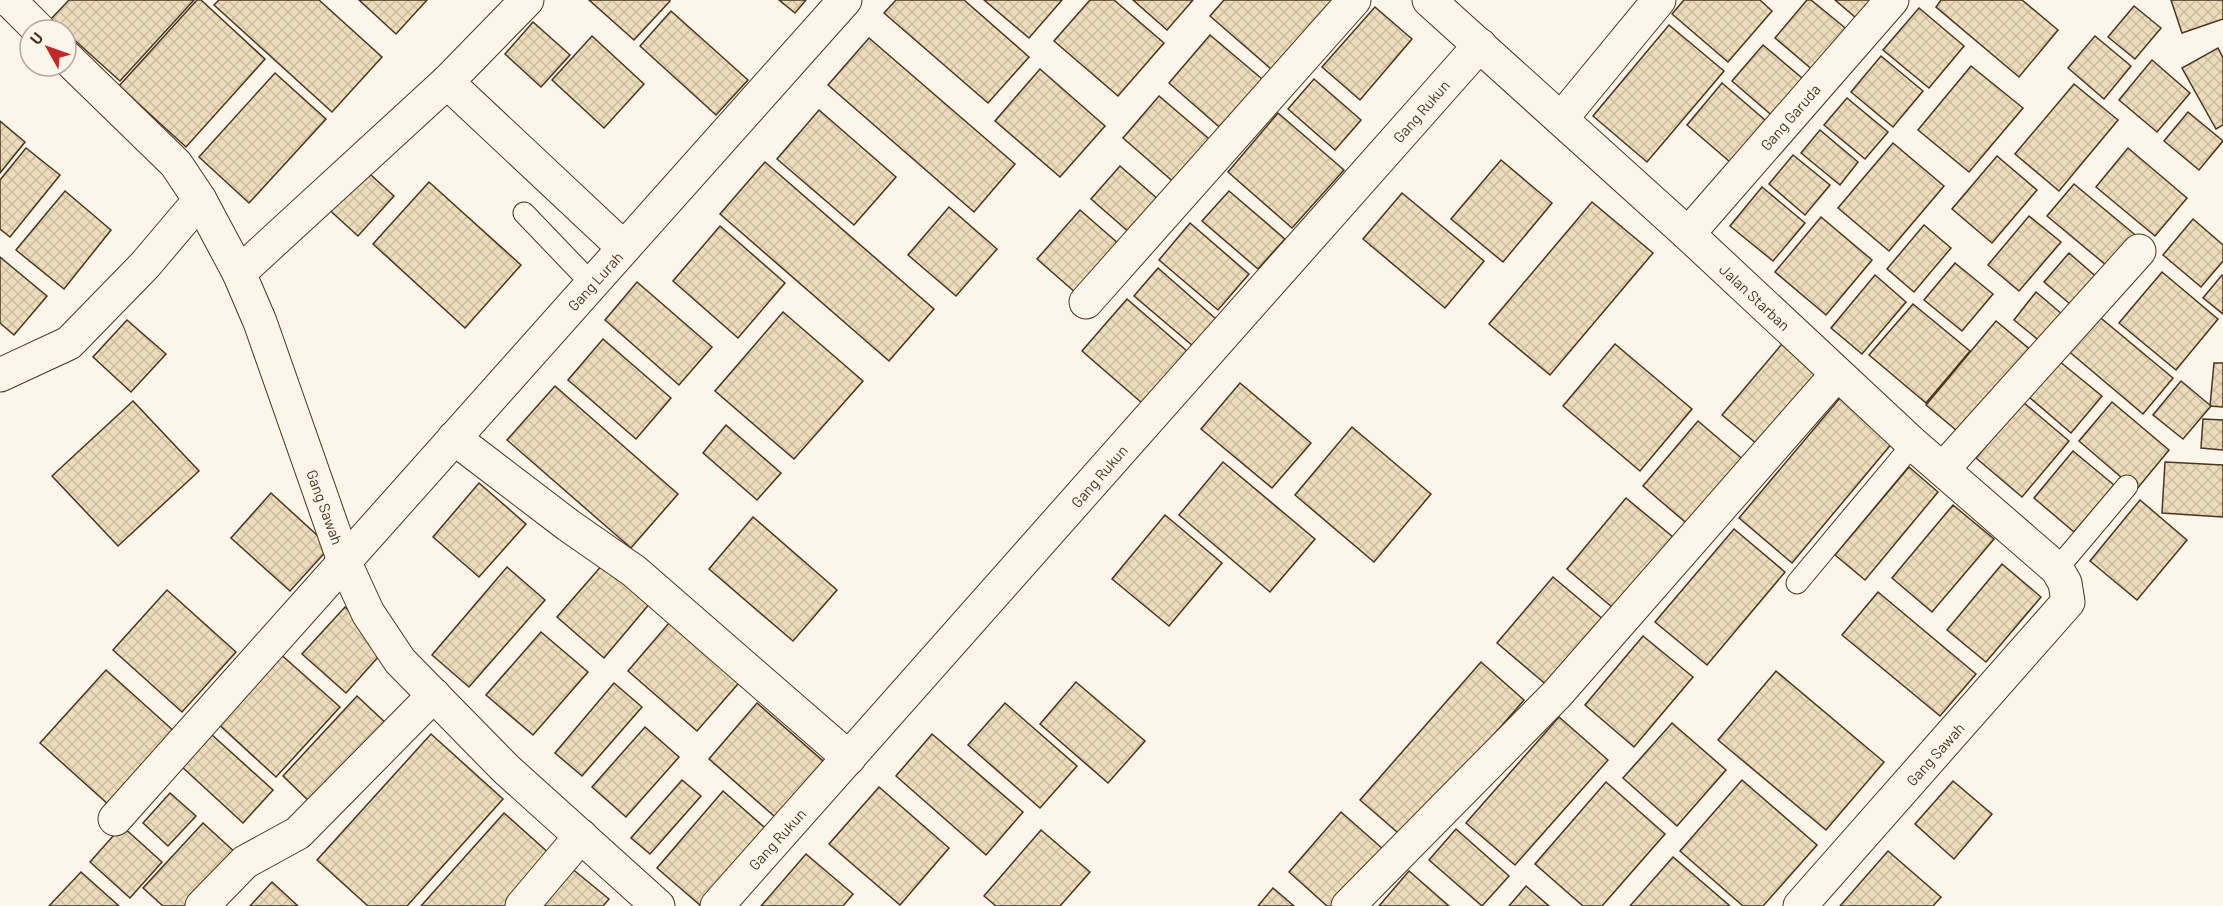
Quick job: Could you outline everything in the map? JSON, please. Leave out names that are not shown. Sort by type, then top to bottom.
[{"type":"street","points":[[239,273],[447,82],[524,6],[527,0]]},
{"type":"street","name":"Gang Lurah","points":[[115,819],[844,0]]},
{"type":"street","points":[[1086,302],[1354,0]]},
{"type":"street","name":"Jalan Starban","points":[[1429,0],[1688,234],[1913,444],[2057,569],[2065,583],[2068,602]]},
{"type":"street","points":[[1561,118],[1659,0]]},
{"type":"street","name":"Gang Garuda","points":[[1688,234],[1892,0]]},
{"type":"street","name":"Gang Rukun","points":[[717,906],[1480,45]]},
{"type":"street","name":"Gang Sawah","points":[[78,69],[176,164],[200,200],[239,273],[260,322],[344,561],[368,613],[400,661],[506,769],[657,906]]},
{"type":"street","points":[[447,82],[624,248]]},
{"type":"street","points":[[0,375],[69,343],[145,266],[200,200]]},
{"type":"street","points":[[1943,470],[2139,251]]},
{"type":"street","points":[[1348,906],[1557,694],[1837,374]]},
{"type":"street","points":[[454,438],[568,525],[634,571],[849,758]]},
{"type":"street","name":"Gang Sawah","points":[[1800,906],[2068,602]]},
{"type":"street","points":[[202,906],[245,862],[298,833],[434,695]]},
{"type":"street","points":[[522,906],[581,836]]},
{"type":"lane","points":[[524,213],[592,284]]},
{"type":"lane","points":[[1797,583],[1913,444]]},
{"type":"lane","points":[[2057,569],[2127,486]]},
{"type":"building","points":[[69,0],[194,0],[120,81],[78,43],[78,18],[52,18]]},
{"type":"building","points":[[197,0],[201,0],[265,59],[186,147],[119,86]]},
{"type":"building","points":[[219,0],[319,0],[382,57],[332,112],[214,5]]},
{"type":"building","points":[[359,0],[427,0],[396,34]]},
{"type":"building","points":[[589,0],[669,0],[670,1],[634,40]]},
{"type":"building","points":[[779,0],[806,0],[795,13]]},
{"type":"building","points":[[896,0],[964,0],[1029,57],[988,103],[884,13]]},
{"type":"building","points":[[984,0],[1062,0],[1029,38]]},
{"type":"building","points":[[1090,0],[1114,0],[1164,43],[1118,96],[1054,41]]},
{"type":"building","points":[[1133,0],[1193,0],[1167,30]]},
{"type":"building","points":[[1224,0],[1343,0],[1278,75],[1210,16]]},
{"type":"building","points":[[1684,0],[1760,0],[1772,11],[1728,62],[1672,14]]},
{"type":"building","points":[[1807,0],[1811,0],[1855,36],[1821,77],[1775,38]]},
{"type":"building","points":[[1835,0],[1881,0],[1862,23]]},
{"type":"building","points":[[1941,0],[2022,0],[2058,30],[2019,77],[1936,7]]},
{"type":"building","points":[[2171,0],[2223,0],[2223,19],[2182,33]]},
{"type":"building","points":[[2134,6],[2161,28],[2135,59],[2108,37]]},
{"type":"building","points":[[1375,7],[1412,39],[1360,100],[1322,67]]},
{"type":"building","points":[[1919,8],[1964,46],[1929,88],[1883,50]]},
{"type":"building","points":[[671,11],[748,80],[716,115],[640,46]]},
{"type":"building","points":[[533,22],[570,55],[541,87],[505,54]]},
{"type":"building","points":[[1669,25],[1724,71],[1647,162],[1593,116]]},
{"type":"building","points":[[1210,35],[1268,84],[1225,132],[1169,83]]},
{"type":"building","points":[[592,36],[644,84],[604,128],[552,80]]},
{"type":"building","points":[[2095,36],[2131,66],[2104,99],[2068,68]]},
{"type":"building","points":[[869,38],[1015,164],[974,212],[828,85]]},
{"type":"building","points":[[1763,45],[1808,83],[1776,119],[1732,81]]},
{"type":"building","points":[[2218,48],[2223,58],[2223,125],[2216,129],[2182,68]]},
{"type":"building","points":[[1881,56],[1923,91],[1893,127],[1851,92]]},
{"type":"building","points":[[2152,60],[2190,93],[2157,132],[2119,100]]},
{"type":"building","points":[[1971,66],[2023,108],[1969,172],[1918,130]]},
{"type":"building","points":[[1040,69],[1105,126],[1060,177],[995,121]]},
{"type":"building","points":[[275,73],[326,119],[249,203],[199,157]]},
{"type":"building","points":[[1314,79],[1361,120],[1335,150],[1288,109]]},
{"type":"building","points":[[1722,83],[1772,126],[1737,168],[1687,125]]},
{"type":"building","points":[[2074,84],[2118,120],[2059,191],[2015,154]]},
{"type":"building","points":[[1159,96],[1214,143],[1177,185],[1123,138]]},
{"type":"building","points":[[1847,98],[1888,132],[1865,159],[1824,125]]},
{"type":"building","points":[[819,110],[896,177],[854,225],[777,159]]},
{"type":"building","points":[[2188,112],[2223,141],[2199,170],[2164,141]]},
{"type":"building","points":[[1278,113],[1344,170],[1292,228],[1228,172]]},
{"type":"building","points":[[0,121],[25,142],[0,173]]},
{"type":"building","points":[[1820,130],[1858,162],[1840,185],[1801,153]]},
{"type":"building","points":[[1893,143],[1944,186],[1889,251],[1838,208]]},
{"type":"building","points":[[26,148],[60,175],[10,237],[0,229],[0,180]]},
{"type":"building","points":[[2128,148],[2187,198],[2155,236],[2096,187]]},
{"type":"building","points":[[1793,155],[1830,185],[1805,215],[1769,184]]},
{"type":"building","points":[[1997,156],[2037,190],[1992,243],[1952,209]]},
{"type":"building","points":[[1501,160],[1552,203],[1503,262],[1451,219]]},
{"type":"building","points":[[765,162],[934,309],[889,361],[720,214]]},
{"type":"building","points":[[361,166],[394,196],[358,236],[325,206]]},
{"type":"building","points":[[1120,166],[1167,207],[1138,240],[1091,199]]},
{"type":"building","points":[[429,182],[521,265],[465,328],[373,244]]},
{"type":"building","points":[[2074,184],[2139,238],[2112,270],[2047,216]]},
{"type":"building","points":[[1762,187],[1805,223],[1773,261],[1730,226]]},
{"type":"building","points":[[65,191],[111,230],[64,289],[16,250]]},
{"type":"building","points":[[1229,191],[1285,239],[1258,269],[1202,221]]},
{"type":"building","points":[[1402,193],[1484,261],[1445,308],[1363,239]]},
{"type":"building","points":[[1592,202],[1653,253],[1550,375],[1489,324]]},
{"type":"building","points":[[949,207],[997,249],[956,296],[908,255]]},
{"type":"building","points":[[1080,210],[1127,251],[1084,300],[1037,259]]},
{"type":"building","points":[[2029,216],[2061,242],[2019,291],[1988,265]]},
{"type":"building","points":[[1821,217],[1872,260],[1826,315],[1775,272]]},
{"type":"building","points":[[2193,219],[2223,245],[2223,261],[2201,287],[2163,255]]},
{"type":"building","points":[[1190,223],[1249,274],[1218,310],[1159,260]]},
{"type":"building","points":[[1924,225],[1951,248],[1914,292],[1887,269]]},
{"type":"building","points":[[720,226],[785,283],[738,338],[673,281]]},
{"type":"building","points":[[2069,253],[2100,280],[2076,309],[2044,282]]},
{"type":"building","points":[[0,257],[47,296],[14,335],[0,323]]},
{"type":"building","points":[[1955,263],[1993,294],[1962,331],[1924,300]]},
{"type":"building","points":[[1158,268],[1216,319],[1193,346],[1134,296]]},
{"type":"building","points":[[2162,272],[2218,319],[2176,370],[2119,323]]},
{"type":"building","points":[[1875,275],[1906,302],[1862,354],[1831,328]]},
{"type":"building","points":[[2223,276],[2223,314],[2203,298]]},
{"type":"building","points":[[637,282],[712,347],[679,385],[605,320]]},
{"type":"building","points":[[2036,292],[2069,320],[2047,347],[2014,320]]},
{"type":"building","points":[[1127,299],[1187,351],[1142,403],[1082,351]]},
{"type":"building","points":[[1913,304],[1970,351],[1926,403],[1869,355]]},
{"type":"building","points":[[783,312],[863,381],[794,459],[715,391]]},
{"type":"building","points":[[2096,314],[2173,378],[2143,414],[2066,349]]},
{"type":"building","points":[[127,320],[166,354],[131,392],[93,357]]},
{"type":"building","points":[[1996,321],[2039,357],[1968,440],[1926,405]]},
{"type":"building","points":[[1787,338],[1827,372],[1763,449],[1722,415]]},
{"type":"building","points":[[603,339],[671,398],[636,439],[568,380]]},
{"type":"building","points":[[1615,344],[1692,409],[1640,471],[1563,406]]},
{"type":"building","points":[[2059,361],[2102,396],[2071,433],[2029,397]]},
{"type":"building","points":[[2214,363],[2223,363],[2223,407],[2210,406]]},
{"type":"building","points":[[2181,381],[2211,406],[2183,439],[2153,415]]},
{"type":"building","points":[[1240,383],[1311,443],[1272,488],[1201,429]]},
{"type":"building","points":[[555,386],[678,494],[631,548],[507,440]]},
{"type":"building","points":[[1840,398],[1893,442],[1792,563],[1739,518]]},
{"type":"building","points":[[133,401],[199,471],[118,546],[52,476]]},
{"type":"building","points":[[2023,402],[2069,441],[2022,497],[1976,458]]},
{"type":"building","points":[[2112,402],[2169,450],[2136,490],[2079,441]]},
{"type":"building","points":[[2203,419],[2223,420],[2223,450],[2201,448]]},
{"type":"building","points":[[1698,421],[1746,462],[1691,527],[1643,486]]},
{"type":"building","points":[[726,425],[781,473],[757,500],[703,453]]},
{"type":"building","points":[[1352,427],[1431,494],[1374,562],[1295,495]]},
{"type":"building","points":[[2073,451],[2114,485],[2074,532],[2034,498]]},
{"type":"building","points":[[1223,462],[1315,539],[1270,592],[1179,515]]},
{"type":"building","points":[[2165,462],[2223,465],[2223,517],[2162,513]]},
{"type":"building","points":[[1909,467],[1938,492],[1865,580],[1835,555]]},
{"type":"building","points":[[479,483],[526,524],[479,577],[433,537]]},
{"type":"building","points":[[271,493],[330,547],[290,591],[231,538]]},
{"type":"building","points":[[1626,498],[1679,542],[1619,613],[1567,569]]},
{"type":"building","points":[[2140,500],[2187,540],[2137,600],[2090,561]]},
{"type":"building","points":[[1953,505],[1994,539],[1932,612],[1892,578]]},
{"type":"building","points":[[1165,515],[1222,563],[1169,626],[1112,579]]},
{"type":"building","points":[[753,517],[837,590],[793,641],[709,569]]},
{"type":"building","points":[[1734,529],[1785,572],[1707,665],[1655,622]]},
{"type":"building","points":[[610,556],[656,596],[604,658],[557,617]]},
{"type":"building","points":[[2002,564],[2041,597],[1986,662],[1947,630]]},
{"type":"building","points":[[507,567],[545,600],[469,687],[432,655]]},
{"type":"building","points":[[1553,577],[1604,620],[1549,687],[1497,643]]},
{"type":"building","points":[[167,590],[236,652],[182,712],[113,650]]},
{"type":"building","points":[[1878,592],[1976,674],[1940,716],[1842,635]]},
{"type":"building","points":[[345,607],[388,646],[346,693],[302,654]]},
{"type":"building","points":[[675,616],[744,677],[697,731],[628,671]]},
{"type":"building","points":[[541,632],[588,672],[533,735],[486,695]]},
{"type":"building","points":[[1643,636],[1693,677],[1634,747],[1585,705]]},
{"type":"building","points":[[277,651],[340,707],[276,777],[214,720]]},
{"type":"building","points":[[1481,662],[1524,700],[1404,838],[1360,800]]},
{"type":"building","points":[[106,670],[176,733],[110,806],[40,743]]},
{"type":"building","points":[[1776,671],[1884,762],[1826,830],[1718,740]]},
{"type":"building","points":[[1076,682],[1145,741],[1108,783],[1040,724]]},
{"type":"building","points":[[614,683],[642,707],[582,776],[555,753]]},
{"type":"building","points":[[357,696],[389,726],[315,807],[283,776]]},
{"type":"building","points":[[757,703],[830,767],[782,823],[709,759]]},
{"type":"building","points":[[1005,703],[1077,766],[1040,808],[968,745]]},
{"type":"building","points":[[1559,717],[1608,760],[1515,865],[1466,823]]},
{"type":"building","points":[[1672,723],[1726,770],[1677,826],[1623,778]]},
{"type":"building","points":[[645,727],[679,757],[626,817],[592,787]]},
{"type":"building","points":[[211,734],[273,790],[243,823],[181,766]]},
{"type":"building","points":[[431,734],[503,799],[407,906],[368,906],[317,860]]},
{"type":"building","points":[[932,734],[1023,812],[986,855],[896,776]]},
{"type":"building","points":[[682,780],[701,796],[650,854],[631,838]]},
{"type":"building","points":[[1742,780],[1817,845],[1763,906],[1743,906],[1680,851]]},
{"type":"building","points":[[1953,781],[1992,814],[1954,859],[1915,824]]},
{"type":"building","points":[[1606,782],[1665,834],[1602,906],[1583,906],[1535,864]]},
{"type":"building","points":[[879,787],[949,848],[900,905],[829,844]]},
{"type":"building","points":[[723,791],[772,834],[701,906],[657,868]]},
{"type":"building","points":[[170,793],[196,816],[168,846],[143,823]]},
{"type":"building","points":[[1341,812],[1384,850],[1336,906],[1327,906],[1289,872]]},
{"type":"building","points":[[504,813],[551,855],[505,906],[421,906]]},
{"type":"building","points":[[203,823],[237,854],[189,906],[163,906],[143,888]]},
{"type":"building","points":[[122,826],[162,862],[130,898],[90,862]]},
{"type":"building","points":[[1456,829],[1509,876],[1482,906],[1429,860]]},
{"type":"building","points":[[1041,830],[1090,872],[1060,906],[996,906],[984,896]]},
{"type":"building","points":[[1888,851],[1941,897],[1933,906],[1840,906]]},
{"type":"building","points":[[806,854],[853,894],[843,906],[761,906]]},
{"type":"building","points":[[1673,857],[1730,906],[1630,906]]},
{"type":"building","points":[[570,867],[609,899],[603,906],[538,906]]},
{"type":"building","points":[[1409,871],[1449,906],[1379,906]]},
{"type":"building","points":[[81,872],[119,906],[49,906]]},
{"type":"building","points":[[272,882],[298,906],[250,906]]},
{"type":"building","points":[[1526,886],[1549,906],[1509,906]]},
{"type":"building","points":[[1273,888],[1294,906],[1258,906]]}]
